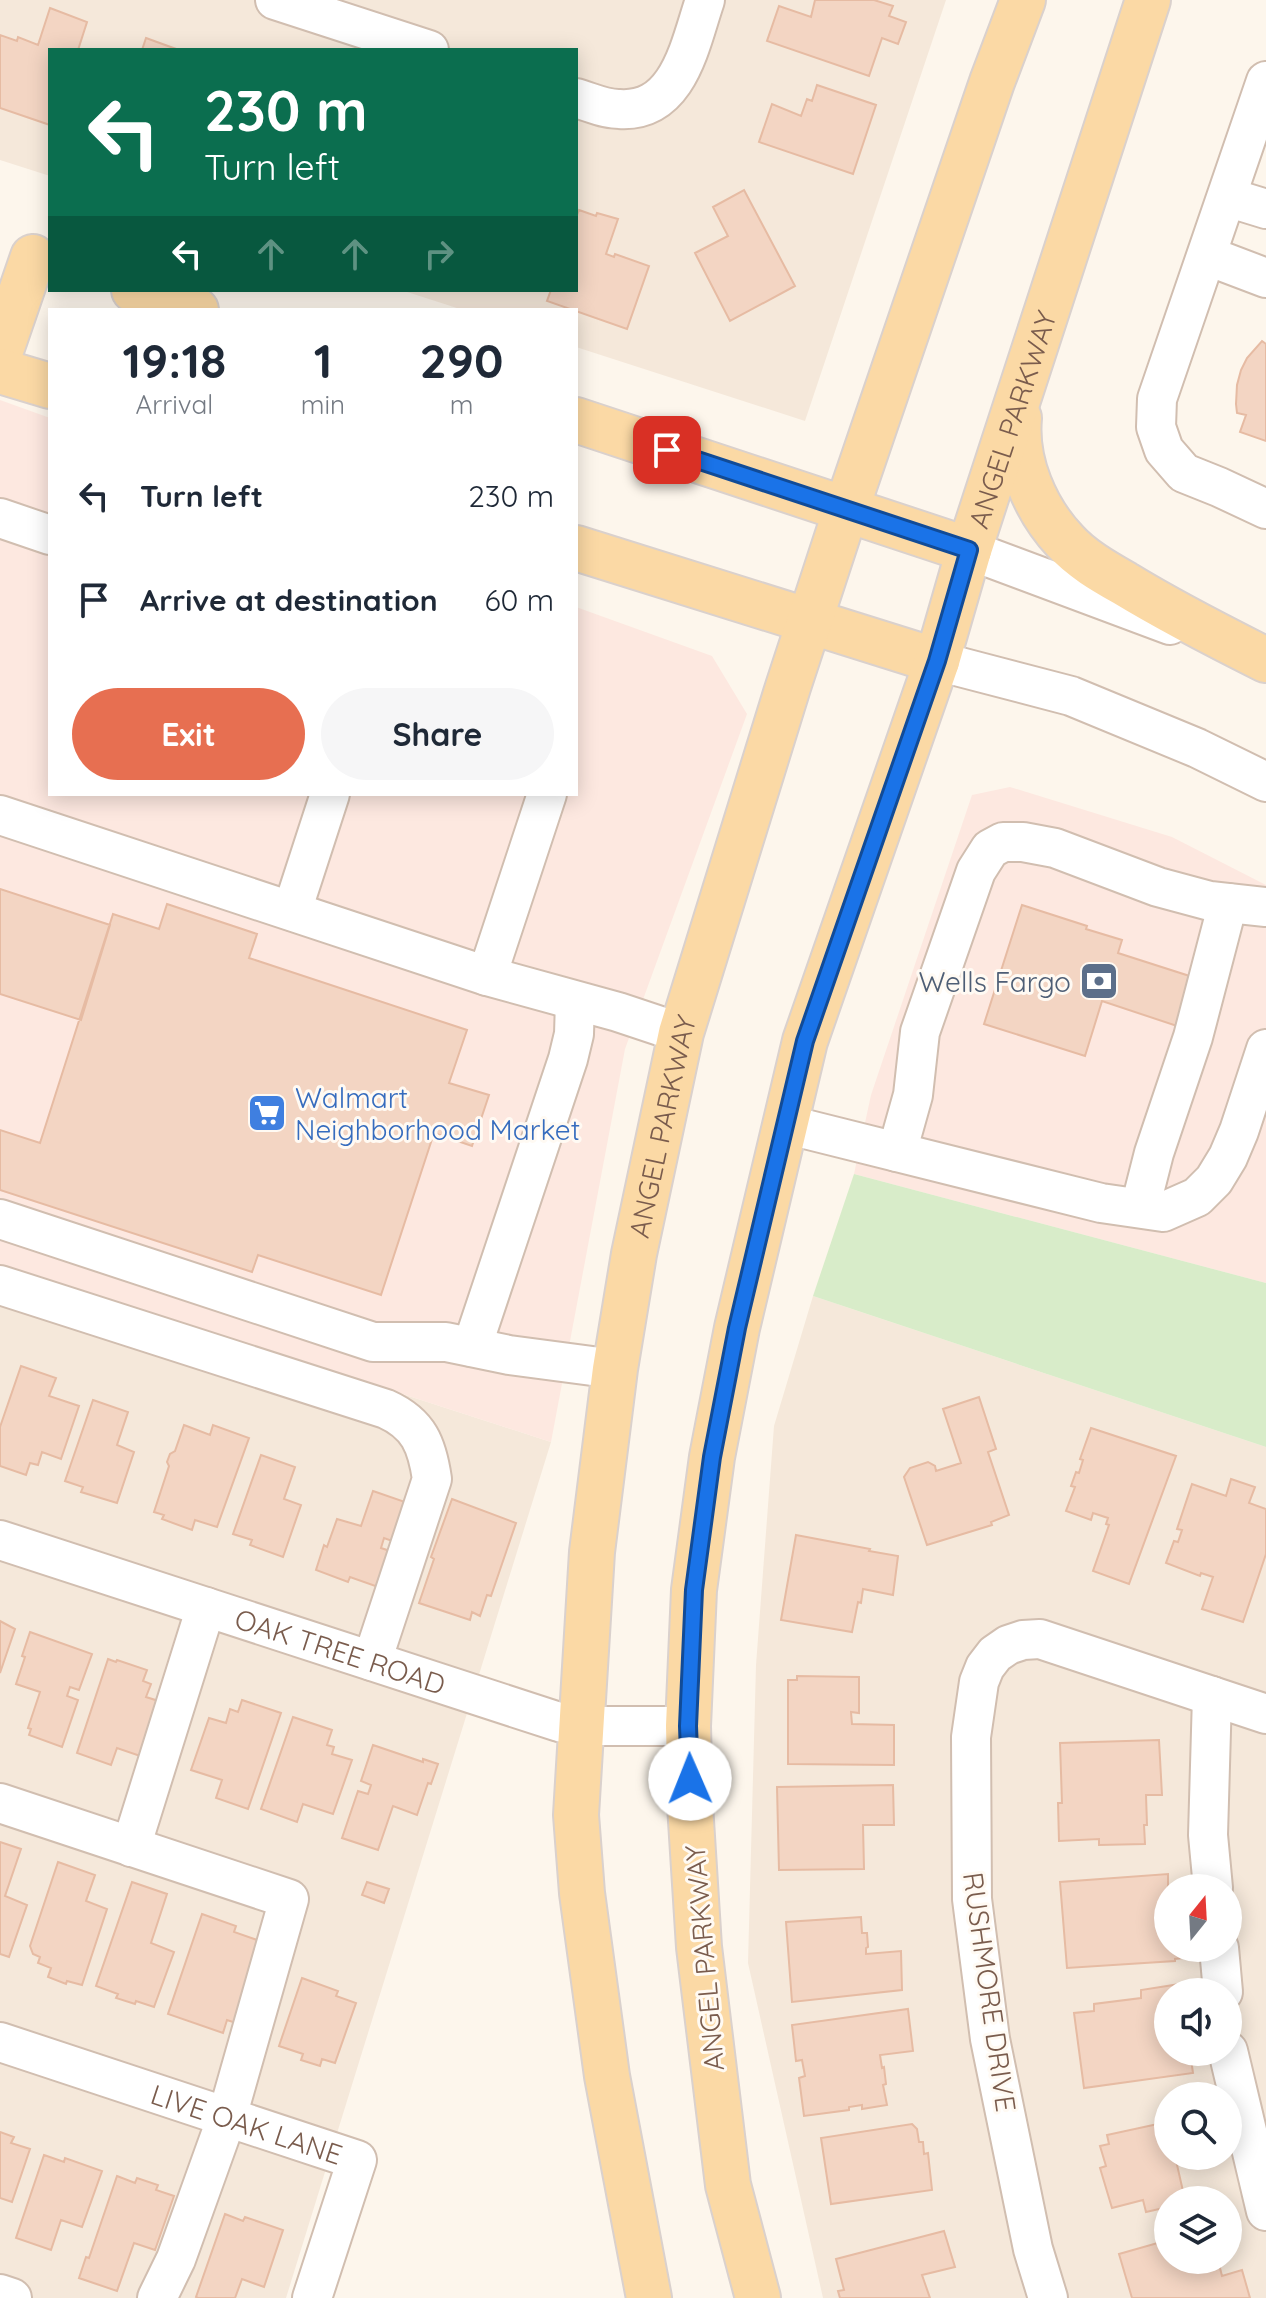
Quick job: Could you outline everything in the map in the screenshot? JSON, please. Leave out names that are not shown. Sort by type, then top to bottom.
[{"type":"main road","name":"ANGEL PARKWAY","points":[[649,2298],[607,2076],[582,1893],[576,1815],[592,1552],[615,1369],[634,1254],[681,1033],[846,510],[992,82],[1023,0]]},
{"type":"main road","name":"ANGEL PARKWAY","points":[[758,2298],[728,2185],[699,1947],[690,1805],[688,1726],[694,1590],[712,1457],[737,1328],[805,1041],[937,661],[969,550],[1148,0]]},
{"type":"main road","points":[[0,353],[28,256]]},
{"type":"main road","points":[[140,292],[190,308]]},
{"type":"main road","points":[[0,371],[48,385]]},
{"type":"main road","points":[[1022,389],[1018,431],[1024,471],[1041,509],[1066,543],[1099,569],[1170,611],[1266,660]]},
{"type":"main road","points":[[578,421],[969,550]]},
{"type":"main road","points":[[578,549],[937,661]]},
{"type":"street","points":[[275,0],[423,48]]},
{"type":"street","points":[[578,99],[619,109],[640,107],[658,99],[673,85],[683,66],[705,0]]},
{"type":"street","points":[[1266,81],[1157,399],[1156,427],[1164,450],[1184,473],[1266,509]]},
{"type":"street","points":[[1227,197],[1266,209]]},
{"type":"street","points":[[1208,256],[1266,278]]},
{"type":"street","points":[[0,518],[48,534]]},
{"type":"street","points":[[969,550],[1266,660]]},
{"type":"street","points":[[937,661],[1071,696],[1184,743],[1266,782]]},
{"type":"street","points":[[292,911],[329,796]]},
{"type":"street","points":[[487,976],[546,796]]},
{"type":"street","points":[[0,815],[487,976],[681,1033]]},
{"type":"street","points":[[897,1152],[913,1095],[920,1032],[976,871],[990,849],[1003,842],[1055,848],[1158,887],[1210,901],[1266,907]]},
{"type":"street","points":[[1140,1208],[1154,1153],[1193,1037],[1228,903]]},
{"type":"street","points":[[472,1347],[568,1059],[574,1034],[575,1001]]},
{"type":"street","points":[[785,1124],[1101,1203],[1163,1212],[1197,1197],[1214,1180],[1239,1131],[1266,1049]]},
{"type":"street","points":[[0,1219],[373,1342],[446,1342],[509,1355],[615,1369]]},
{"type":"street","points":[[0,1285],[404,1417],[420,1436],[429,1458],[432,1479],[372,1661]]},
{"type":"street","name":"OAK TREE ROAD","points":[[0,1540],[559,1722],[580,1726],[688,1726]]},
{"type":"street","points":[[131,1847],[206,1607]]},
{"type":"street","name":"RUSHMORE DRIVE","points":[[1048,2298],[1033,2249],[990,2039],[972,1899],[971,1737],[979,1682],[995,1654],[1023,1640],[1040,1639],[1212,1696]]},
{"type":"street","points":[[1212,1874],[1208,1835],[1212,1696],[1266,1714]]},
{"type":"street","points":[[0,1803],[289,1899],[227,2117],[176,2259],[157,2298]]},
{"type":"street","name":"LIVE OAK LANE","points":[[0,2042],[357,2160],[312,2298]]},
{"type":"street","points":[[1232,2066],[1266,2211]]},
{"type":"street","points":[[0,2294],[12,2298]]},
{"type":"shaded area","points":[[0,0],[946,0],[805,421],[578,348],[578,308],[457,308],[407,292],[578,292],[578,48],[48,48],[48,175],[0,160]]},
{"type":"shaded area","points":[[0,400],[48,417],[48,796],[578,796],[578,608],[712,656],[747,714],[625,1049],[551,1442],[0,1264]]},
{"type":"shaded area","points":[[1010,787],[1172,837],[1266,885],[1266,1283],[854,1174],[871,1095],[972,795]]},
{"type":"shaded area","points":[[0,1264],[551,1442],[286,2298],[0,2298]]},
{"type":"shaded area","points":[[813,1296],[1266,1447],[1266,2298],[823,2298],[748,1963],[756,1665],[774,1426]]},
{"type":"green space","points":[[854,1174],[1266,1283],[1266,1447],[813,1296]]},
{"type":"building","points":[[815,0],[874,0],[893,6],[889,16],[906,22],[898,44],[882,38],[869,76],[767,41],[779,6],[811,17]]},
{"type":"building","points":[[50,8],[87,22],[79,48],[48,48],[48,124],[0,108],[0,35],[17,41],[18,37],[38,45]]},
{"type":"building","points":[[146,38],[174,48],[143,48]]},
{"type":"building","points":[[817,85],[876,105],[853,174],[759,142],[772,104],[801,116],[807,99],[812,101]]},
{"type":"building","points":[[744,190],[795,286],[730,321],[695,253],[728,236],[713,207]]},
{"type":"building","points":[[579,210],[618,219],[606,254],[614,257],[615,254],[649,266],[627,329],[578,312],[578,308],[567,308],[547,301],[550,292],[578,292]]},
{"type":"building","points":[[1262,341],[1266,344],[1266,441],[1240,432],[1246,415],[1237,413],[1236,404],[1241,370]]},
{"type":"building","points":[[0,889],[110,925],[81,1020],[0,994]]},
{"type":"building","name":"Walmart Neighborhood Market","points":[[167,904],[257,934],[249,958],[467,1030],[449,1083],[489,1095],[472,1146],[434,1133],[381,1295],[258,1255],[252,1272],[0,1190],[0,1130],[40,1143],[113,914],[159,929]]},
{"type":"building","name":"Wells Fargo","points":[[1022,905],[1122,940],[1118,953],[1202,980],[1186,1029],[1102,1001],[1085,1056],[984,1024]]},
{"type":"building","points":[[21,1366],[56,1378],[49,1396],[79,1406],[61,1459],[42,1452],[38,1465],[30,1463],[26,1475],[0,1466],[0,1427]]},
{"type":"building","points":[[979,1397],[996,1449],[988,1452],[1009,1515],[991,1522],[992,1525],[927,1545],[904,1477],[910,1468],[928,1462],[935,1466],[936,1471],[961,1463],[943,1409]]},
{"type":"building","points":[[93,1400],[128,1412],[117,1445],[134,1452],[117,1503],[81,1492],[83,1487],[65,1481]]},
{"type":"building","points":[[184,1425],[210,1435],[213,1425],[249,1438],[217,1527],[195,1520],[192,1530],[162,1519],[164,1515],[154,1512],[169,1466],[167,1462],[175,1451]]},
{"type":"building","points":[[1091,1428],[1176,1456],[1129,1584],[1093,1571],[1109,1525],[1106,1524],[1108,1518],[1093,1513],[1091,1520],[1066,1511],[1075,1487],[1071,1486],[1076,1472],[1079,1473],[1083,1460],[1080,1459]]},
{"type":"building","points":[[261,1455],[295,1467],[284,1499],[301,1505],[283,1557],[250,1545],[252,1540],[233,1534]]},
{"type":"building","points":[[1231,1479],[1255,1487],[1249,1503],[1266,1509],[1266,1554],[1243,1622],[1202,1609],[1213,1577],[1201,1573],[1200,1576],[1166,1563],[1182,1530],[1177,1529],[1192,1484],[1226,1496]]},
{"type":"building","points":[[373,1491],[408,1503],[395,1542],[384,1538],[381,1548],[393,1552],[381,1588],[350,1577],[348,1582],[316,1570],[337,1519],[361,1526]]},
{"type":"building","points":[[452,1499],[516,1523],[491,1596],[487,1595],[480,1616],[472,1612],[470,1620],[419,1603],[434,1559],[431,1557]]},
{"type":"building","points":[[796,1535],[898,1556],[893,1595],[863,1589],[852,1632],[781,1620]]},
{"type":"building","points":[[0,1621],[15,1629],[0,1673]]},
{"type":"building","points":[[30,1632],[92,1654],[79,1690],[70,1687],[67,1696],[78,1700],[62,1747],[29,1735],[31,1729],[28,1728],[40,1692],[16,1684]]},
{"type":"building","points":[[108,1659],[147,1670],[143,1681],[151,1684],[146,1697],[165,1703],[146,1758],[117,1748],[111,1765],[77,1753]]},
{"type":"building","points":[[797,1676],[859,1677],[859,1713],[851,1712],[852,1724],[894,1725],[894,1765],[788,1764],[788,1680],[797,1680]]},
{"type":"building","points":[[242,1700],[281,1713],[248,1809],[216,1798],[222,1780],[191,1770],[209,1718],[226,1723],[230,1709],[238,1712]]},
{"type":"building","points":[[293,1717],[332,1730],[327,1745],[334,1747],[332,1754],[352,1760],[333,1814],[303,1804],[297,1822],[261,1809]]},
{"type":"building","points":[[1159,1740],[1162,1795],[1146,1795],[1145,1844],[1099,1845],[1099,1839],[1059,1841],[1058,1803],[1062,1803],[1060,1743]]},
{"type":"building","points":[[373,1745],[438,1764],[417,1815],[393,1806],[378,1850],[342,1838],[358,1791],[368,1794],[371,1785],[361,1781]]},
{"type":"building","points":[[893,1785],[894,1825],[863,1825],[864,1869],[779,1870],[777,1787]]},
{"type":"building","points":[[0,1842],[21,1849],[5,1896],[27,1905],[9,1957],[0,1954]]},
{"type":"building","points":[[58,1862],[95,1875],[86,1901],[107,1909],[82,1985],[67,1981],[66,1984],[48,1977],[51,1968],[38,1963],[40,1957],[33,1954],[30,1946]]},
{"type":"building","points":[[1154,1875],[1154,1962],[1160,1962],[1067,1968],[1060,1882]]},
{"type":"building","points":[[132,1882],[167,1894],[151,1943],[174,1952],[154,2007],[116,1998],[118,1994],[96,1986]]},
{"type":"building","points":[[367,1882],[389,1889],[384,1903],[362,1895]]},
{"type":"building","points":[[202,1914],[236,1926],[234,1932],[260,1941],[239,2024],[227,2020],[223,2033],[168,2014]]},
{"type":"building","points":[[861,1917],[862,1933],[867,1933],[866,1954],[901,1951],[902,1990],[792,2002],[786,1922]]},
{"type":"building","points":[[302,1978],[338,1991],[336,1996],[356,2003],[335,2063],[322,2059],[320,2066],[301,2060],[303,2054],[279,2046]]},
{"type":"building","points":[[1154,1988],[1154,2066],[1192,2066],[1193,2073],[1084,2088],[1074,2013],[1094,2011],[1094,2004],[1141,1998],[1141,1990]]},
{"type":"building","points":[[908,2009],[913,2051],[880,2055],[887,2105],[862,2109],[862,2105],[849,2107],[849,2110],[804,2116],[799,2078],[805,2076],[802,2060],[796,2061],[792,2025]]},
{"type":"building","points":[[912,2124],[917,2129],[919,2142],[923,2142],[924,2154],[928,2153],[932,2190],[831,2204],[821,2138]]},
{"type":"building","points":[[1154,2125],[1154,2170],[1178,2170],[1182,2186],[1154,2186],[1154,2210],[1146,2212],[1143,2200],[1112,2208],[1100,2168],[1106,2166],[1100,2146],[1109,2144],[1107,2135]]},
{"type":"building","points":[[0,2132],[14,2137],[11,2143],[30,2149],[12,2202],[0,2198]]},
{"type":"building","points":[[44,2155],[64,2162],[65,2158],[102,2171],[82,2227],[61,2220],[51,2250],[16,2238]]},
{"type":"building","points":[[117,2176],[135,2183],[137,2178],[158,2185],[156,2190],[174,2196],[155,2250],[134,2243],[117,2291],[79,2278]]},
{"type":"building","points":[[225,2214],[243,2221],[245,2217],[283,2230],[264,2287],[242,2279],[235,2298],[198,2298],[196,2297]]},
{"type":"building","points":[[944,2231],[955,2267],[922,2275],[930,2298],[840,2298],[838,2291],[844,2290],[836,2259]]},
{"type":"building","points":[[1154,2244],[1154,2274],[1222,2276],[1242,2274],[1242,2270],[1250,2298],[1132,2298],[1119,2254]]},
{"type":"place","name":"Wells Fargo","points":[[1099,981]]},
{"type":"place","name":"Walmart Neighborhood Market","points":[[267,1113]]},
{"type":"route","points":[[667,450],[969,550],[937,661],[805,1041],[737,1328],[712,1457],[694,1590],[688,1726],[690,1779]]}]
